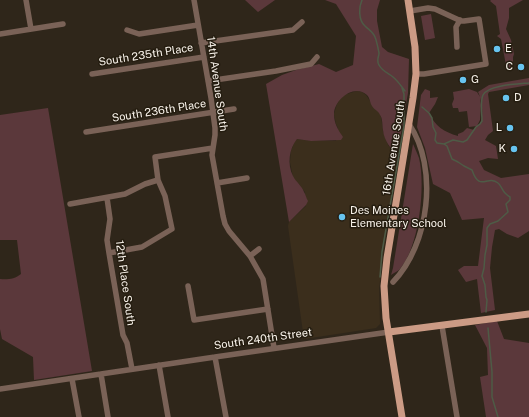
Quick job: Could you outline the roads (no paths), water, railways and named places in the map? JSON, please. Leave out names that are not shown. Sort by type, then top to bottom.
[{"type":"main road","name":"16th Avenue South","points":[[402,417],[386,313],[385,297],[386,271],[416,74],[415,47],[408,0]]},
{"type":"main road","name":"South 240th Street","points":[[389,332],[529,314]]},
{"type":"street","points":[[26,0],[31,29]]},
{"type":"street","name":"14th Avenue South","points":[[194,0],[215,128],[212,155],[222,212],[225,224],[229,231],[250,256],[263,279],[274,348]]},
{"type":"street","points":[[410,11],[428,8],[435,9],[464,21],[479,19],[486,64],[439,72],[416,74]]},
{"type":"street","points":[[457,47],[456,26],[460,20]]},
{"type":"street","points":[[201,43],[293,30],[302,22]]},
{"type":"street","points":[[0,34],[63,24]]},
{"type":"street","points":[[127,30],[139,34],[198,25]]},
{"type":"street","name":"South 235th Place","points":[[92,74],[204,57]]},
{"type":"street","points":[[208,81],[276,71],[311,64],[317,57]]},
{"type":"street","name":"South 236th Place","points":[[86,132],[234,109]]},
{"type":"street","points":[[393,282],[406,267],[415,247],[421,228],[426,198],[424,161],[416,137],[409,124]]},
{"type":"street","points":[[109,253],[142,247],[172,229],[166,196],[158,180],[155,157],[213,148]]},
{"type":"street","points":[[217,183],[247,178]]},
{"type":"street","points":[[70,204],[125,194],[145,184],[158,180]]},
{"type":"street","name":"12th Place South","points":[[107,198],[110,219],[107,240],[123,335],[127,343],[132,369]]},
{"type":"street","points":[[250,256],[259,249]]},
{"type":"street","points":[[188,286],[194,320],[268,309]]},
{"type":"street","points":[[442,326],[456,417]]},
{"type":"street","name":"South 240th Street","points":[[0,389],[389,332]]},
{"type":"street","points":[[215,357],[226,417]]},
{"type":"street","points":[[160,365],[168,417]]},
{"type":"street","points":[[101,374],[108,417]]},
{"type":"street","points":[[72,379],[79,417]]},
{"type":"waterway","points":[[362,0],[360,6],[360,17],[375,37],[379,53],[378,63],[380,67],[393,77],[405,91]]},
{"type":"waterway","points":[[422,107],[432,118],[433,127],[436,133],[435,140],[437,143],[444,144],[453,140],[463,142],[467,140],[482,121],[481,108],[483,95],[486,92],[497,87],[529,83]]},
{"type":"waterway","points":[[380,277],[382,252],[404,126],[404,94],[402,88]]},
{"type":"waterway","points":[[444,144],[447,146],[452,159],[472,170],[478,180],[481,182],[490,180],[494,181],[499,184],[504,192],[510,197],[510,200],[506,204],[508,212],[498,221],[490,224],[487,228],[487,245],[482,276],[487,300],[486,312]]},
{"type":"waterway","points":[[488,328],[492,372],[492,397],[498,417]]},
{"type":"place","name":"E","points":[[497,49]]},
{"type":"place","name":"C","points":[[521,67]]},
{"type":"place","name":"G","points":[[463,80]]},
{"type":"place","name":"D","points":[[506,98]]},
{"type":"place","name":"L","points":[[510,128]]},
{"type":"place","name":"K","points":[[514,149]]},
{"type":"place","name":"Des Moines Elementary School","points":[[342,217]]}]
